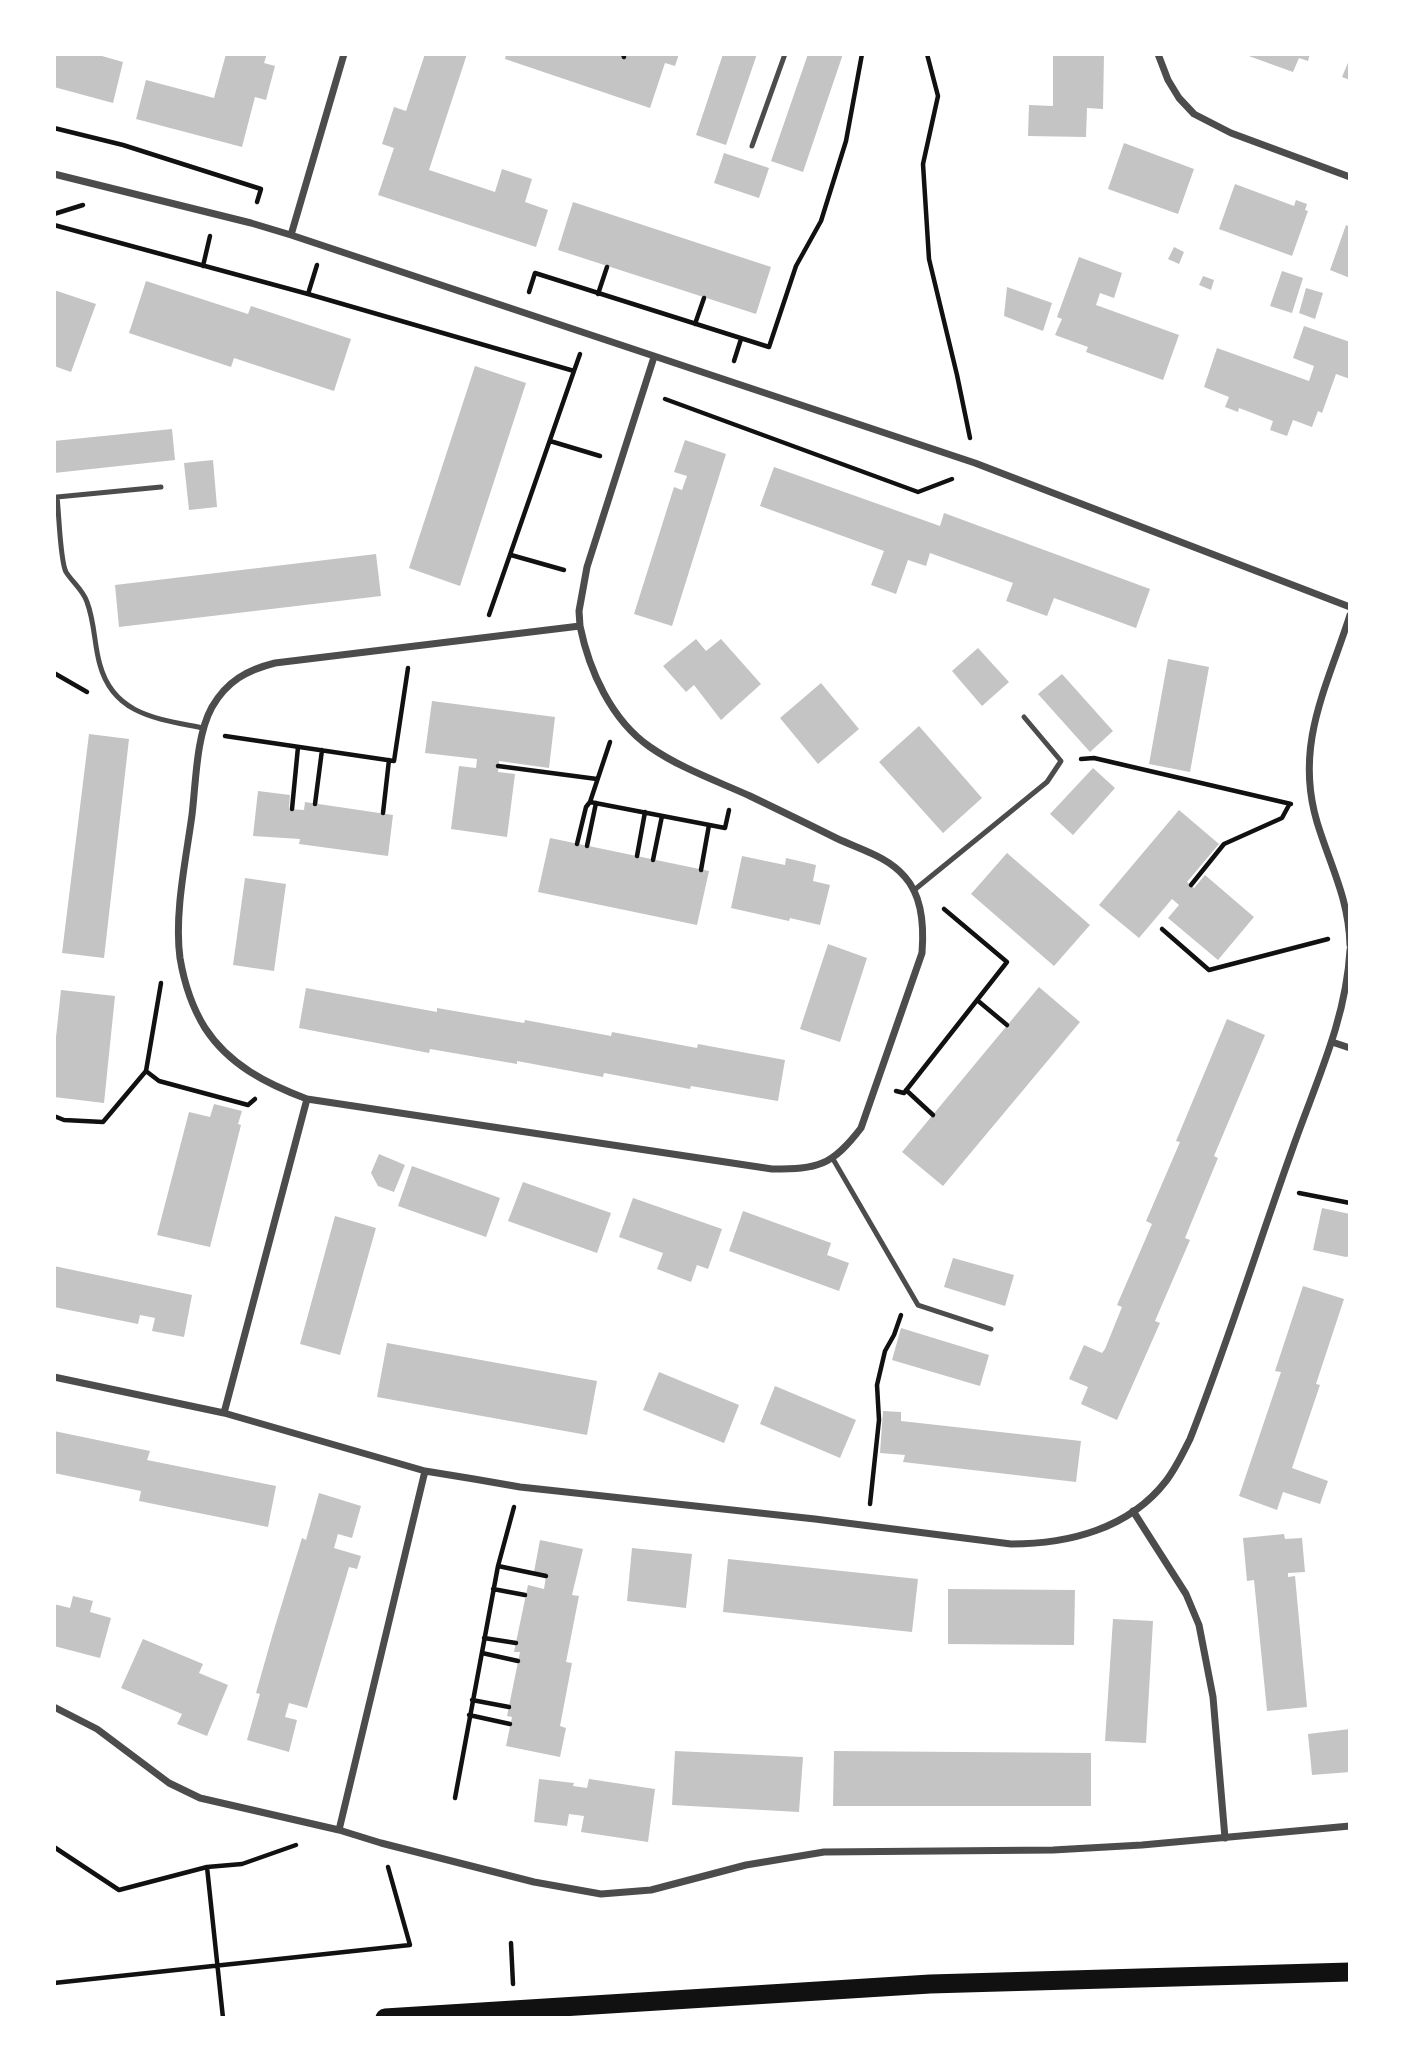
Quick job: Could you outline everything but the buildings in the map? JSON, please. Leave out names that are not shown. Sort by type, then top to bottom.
[{"type":"highway","points":[[385,2018],[930,1984],[1350,1972]]},
{"type":"street","points":[[290,236],[344,54]]},
{"type":"street","points":[[1157,54],[1179,98],[1194,114],[1231,133],[1350,177]]},
{"type":"street","points":[[54,174],[251,223],[975,463],[1350,607]]},
{"type":"street","points":[[580,626],[275,663],[251,670],[232,682],[220,694],[203,728],[179,923],[180,956],[186,984],[205,1027],[233,1060],[272,1086],[307,1099],[772,1169],[817,1166],[833,1159],[861,1128],[922,953],[924,929],[920,909],[906,877],[877,855],[838,839],[649,747],[619,714],[596,678],[586,653],[580,626],[579,611],[585,576],[654,357]]},
{"type":"street","points":[[54,1377],[224,1413],[425,1471],[520,1487],[815,1518],[1011,1544],[1040,1545],[1087,1535],[1133,1511],[1166,1481],[1190,1439],[1307,1105],[1332,1042],[1345,995],[1350,948],[1345,901],[1317,821],[1309,786],[1309,755],[1311,730],[1320,699],[1350,615]]},
{"type":"street","points":[[1332,1042],[1350,1048]]},
{"type":"street","points":[[224,1413],[307,1099]]},
{"type":"street","points":[[339,1830],[425,1471]]},
{"type":"street","points":[[1133,1511],[1186,1594],[1199,1625],[1213,1698],[1225,1838]]},
{"type":"street","points":[[54,1707],[97,1729],[169,1783],[200,1797],[339,1830],[534,1882],[601,1894],[651,1890],[747,1865],[824,1852],[1054,1850],[1350,1826]]},
{"type":"lane","points":[[752,146],[785,54]]},
{"type":"lane","points":[[161,487],[57,497],[65,570],[78,584],[87,600],[100,665],[107,683],[119,698],[151,718],[203,728]]},
{"type":"lane","points":[[913,891],[1047,782],[1061,761],[1024,717]]},
{"type":"lane","points":[[833,1159],[918,1305],[990,1329]]},
{"type":"path","points":[[522,313],[535,273],[769,347],[796,267],[821,221],[846,141],[862,54]]},
{"type":"path","points":[[927,54],[938,96],[923,164],[929,259],[975,463]]},
{"type":"path","points":[[54,128],[123,145],[261,189],[251,223]]},
{"type":"path","points":[[203,266],[215,214]]},
{"type":"path","points":[[54,225],[575,372]]},
{"type":"path","points":[[598,293],[607,267]]},
{"type":"path","points":[[695,324],[704,298]]},
{"type":"path","points":[[481,638],[586,334]]},
{"type":"path","points":[[643,392],[918,492],[954,478]]},
{"type":"path","points":[[550,441],[620,463]]},
{"type":"path","points":[[510,555],[585,576]]},
{"type":"path","points":[[203,728],[226,736],[394,761],[411,647]]},
{"type":"path","points":[[54,673],[94,696]]},
{"type":"path","points":[[587,846],[597,779],[619,714]]},
{"type":"path","points":[[292,809],[298,747]]},
{"type":"path","points":[[315,804],[322,750]]},
{"type":"path","points":[[1061,761],[1094,758],[1289,804],[1312,800]]},
{"type":"path","points":[[383,813],[389,760]]},
{"type":"path","points":[[498,766],[597,779]]},
{"type":"path","points":[[577,844],[586,807],[593,802],[725,828],[733,789]]},
{"type":"path","points":[[1191,885],[1224,844],[1282,818],[1289,804]]},
{"type":"path","points":[[637,856],[645,812]]},
{"type":"path","points":[[653,860],[662,816]]},
{"type":"path","points":[[701,870],[709,825]]},
{"type":"path","points":[[876,1083],[904,1093],[1007,962],[944,909],[920,909]]},
{"type":"path","points":[[1162,929],[1209,970],[1349,934]]},
{"type":"path","points":[[54,1116],[64,1120],[103,1122],[146,1071],[163,976]]},
{"type":"path","points":[[977,1000],[1007,1025]]},
{"type":"path","points":[[146,1071],[159,1081],[248,1105],[272,1086]]},
{"type":"path","points":[[906,1090],[933,1115]]},
{"type":"path","points":[[1279,1186],[1299,1193],[1350,1203]]},
{"type":"path","points":[[870,1499],[879,1420],[877,1384],[880,1366],[899,1324],[902,1306],[918,1305]]},
{"type":"path","points":[[456,1798],[493,1589],[515,1505]]},
{"type":"path","points":[[498,1566],[546,1576]]},
{"type":"path","points":[[493,1589],[525,1595]]},
{"type":"path","points":[[484,1638],[516,1643]]},
{"type":"path","points":[[482,1653],[518,1661]]},
{"type":"path","points":[[472,1700],[509,1707]]},
{"type":"path","points":[[469,1715],[510,1724]]},
{"type":"path","points":[[54,1847],[119,1890],[207,1867],[242,1864],[339,1830]]},
{"type":"path","points":[[54,1983],[410,1945],[381,1843]]},
{"type":"path","points":[[207,1867],[223,2018]]},
{"type":"path","points":[[511,1943],[515,2008]]}]
